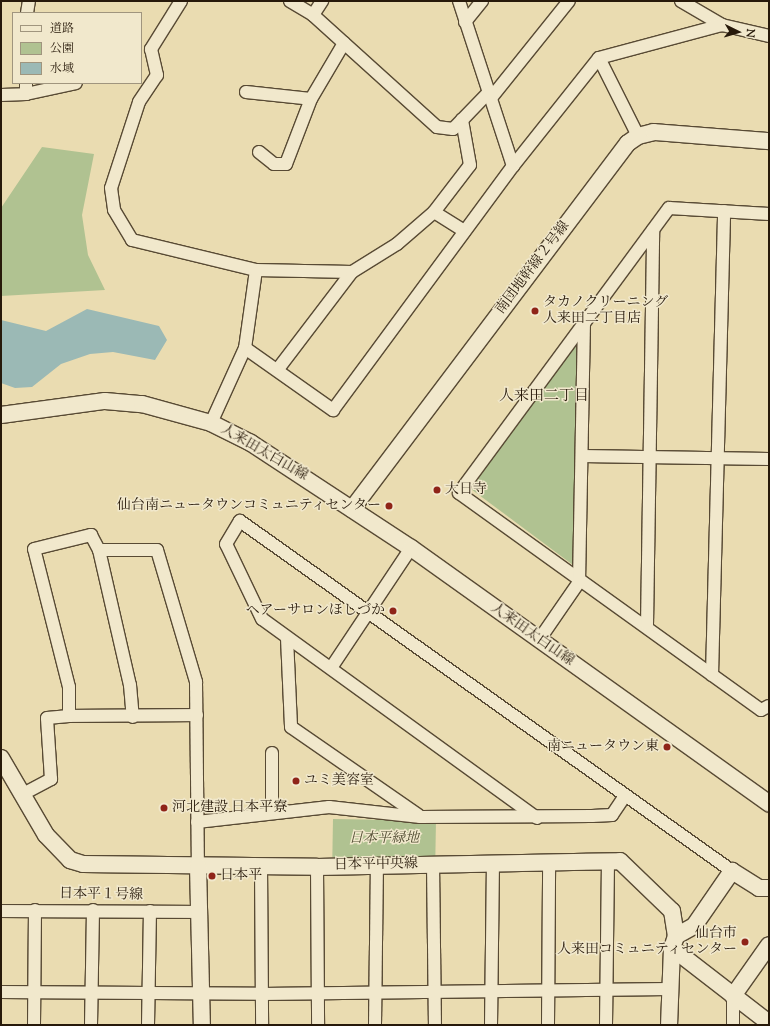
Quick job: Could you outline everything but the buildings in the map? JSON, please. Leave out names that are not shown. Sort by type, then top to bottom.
[{"type":"street","points":[[27,12],[30,1]]},
{"type":"street","points":[[181,1],[151,49],[157,75],[142,85],[119,155],[111,188],[114,210],[123,228],[132,240],[256,270],[352,272]]},
{"type":"street","points":[[290,1],[313,15],[437,127],[453,129],[490,95],[569,1]]},
{"type":"street","points":[[313,15],[322,1]]},
{"type":"street","points":[[459,1],[513,166]]},
{"type":"street","points":[[465,22],[482,1]]},
{"type":"street","points":[[681,1],[722,25],[769,36]]},
{"type":"street","points":[[245,348],[278,369],[333,410],[513,166],[599,58],[722,25]]},
{"type":"street","points":[[259,152],[274,164],[286,164],[311,99],[344,43]]},
{"type":"street","points":[[599,58],[638,136]]},
{"type":"street","points":[[1,96],[26,89],[68,84]]},
{"type":"street","points":[[246,92],[311,99]]},
{"type":"street","points":[[278,369],[352,272],[398,244],[434,212],[470,165],[462,120]]},
{"type":"street","name":"南団地幹線２号線","points":[[352,509],[623,148],[638,136],[654,132],[769,141]]},
{"type":"street","points":[[769,214],[669,208],[584,321],[459,493],[579,582],[646,625],[761,710],[769,706]]},
{"type":"street","points":[[712,675],[719,458],[724,211]]},
{"type":"street","points":[[434,212],[464,231]]},
{"type":"street","points":[[646,625],[653,230]]},
{"type":"street","name":"人来田太白山線","points":[[256,270],[245,348],[211,423],[257,446],[411,548],[538,640],[769,802]]},
{"type":"street","points":[[538,640],[579,582],[584,321]]},
{"type":"street","points":[[1,415],[105,401],[155,407],[211,423]]},
{"type":"street","points":[[582,456],[769,459]]},
{"type":"street","points":[[537,818],[262,619],[226,544],[240,521],[732,871],[759,888],[769,888]]},
{"type":"street","points":[[69,716],[69,687],[34,549],[91,535],[99,550],[130,685],[133,716]]},
{"type":"street","points":[[331,668],[411,548]]},
{"type":"street","points":[[99,550],[156,550],[196,682],[197,822],[201,912],[202,1025]]},
{"type":"street","points":[[287,638],[291,727],[420,817]]},
{"type":"street","points":[[23,794],[51,779],[47,718],[69,716],[197,715]]},
{"type":"street","points":[[272,753],[272,812]]},
{"type":"street","name":"日本平中央線","points":[[1,758],[46,835],[70,860],[83,864],[198,866],[261,865],[317,867],[620,861],[672,911],[674,942],[669,989],[669,1025]]},
{"type":"street","points":[[197,822],[272,812],[329,807],[420,817],[537,818],[612,815],[625,796]]},
{"type":"street","points":[[606,1025],[605,990],[608,862]]},
{"type":"street","points":[[548,1025],[550,863]]},
{"type":"street","points":[[434,864],[435,1025]]},
{"type":"street","points":[[491,1025],[493,864]]},
{"type":"street","points":[[261,865],[262,1025]]},
{"type":"street","points":[[375,1025],[377,865]]},
{"type":"street","points":[[317,867],[318,1025]]},
{"type":"street","points":[[732,871],[694,926],[674,942],[733,996],[769,1023]]},
{"type":"street","points":[[34,1025],[35,910]]},
{"type":"street","points":[[91,1025],[93,910]]},
{"type":"street","name":"日本平１号線","points":[[1,911],[93,910],[201,912]]},
{"type":"street","points":[[148,1025],[150,911]]},
{"type":"street","points":[[733,1025],[733,996],[769,945]]},
{"type":"street","points":[[1,992],[317,994],[375,992],[491,993],[669,989]]},
{"type":"green space","points":[[42,147],[94,154],[82,215],[88,255],[105,290],[1,296],[1,208]]},
{"type":"green space","points":[[574,341],[578,343],[573,565],[471,489]]},
{"type":"green space","name":"日本平緑地","points":[[333,819],[436,821],[435,859],[332,857]]},
{"type":"water","points":[[87,309],[159,326],[167,340],[155,360],[113,352],[90,354],[61,364],[32,387],[15,388],[1,383],[1,320],[46,331]]},
{"type":"place","name":"タカノクリーニング 人来田二丁目店","points":[[535,311]]},
{"type":"place","name":"大日寺","points":[[437,490]]},
{"type":"place","name":"仙台南ニュータウンコミュニティセンター","points":[[389,506]]},
{"type":"place","name":"ヘアーサロンほしづか","points":[[393,611]]},
{"type":"place","name":"南ニュータウン東","points":[[667,747]]},
{"type":"place","name":"ユミ美容室","points":[[296,781]]},
{"type":"place","name":"河北建設 日本平寮","points":[[164,808]]},
{"type":"place","name":"日本平","points":[[212,876]]},
{"type":"place","name":"仙台市 人来田コミュニティセンター","points":[[745,942]]},
{"type":"district","name":"人来田二丁目","points":[[544,397]]}]
